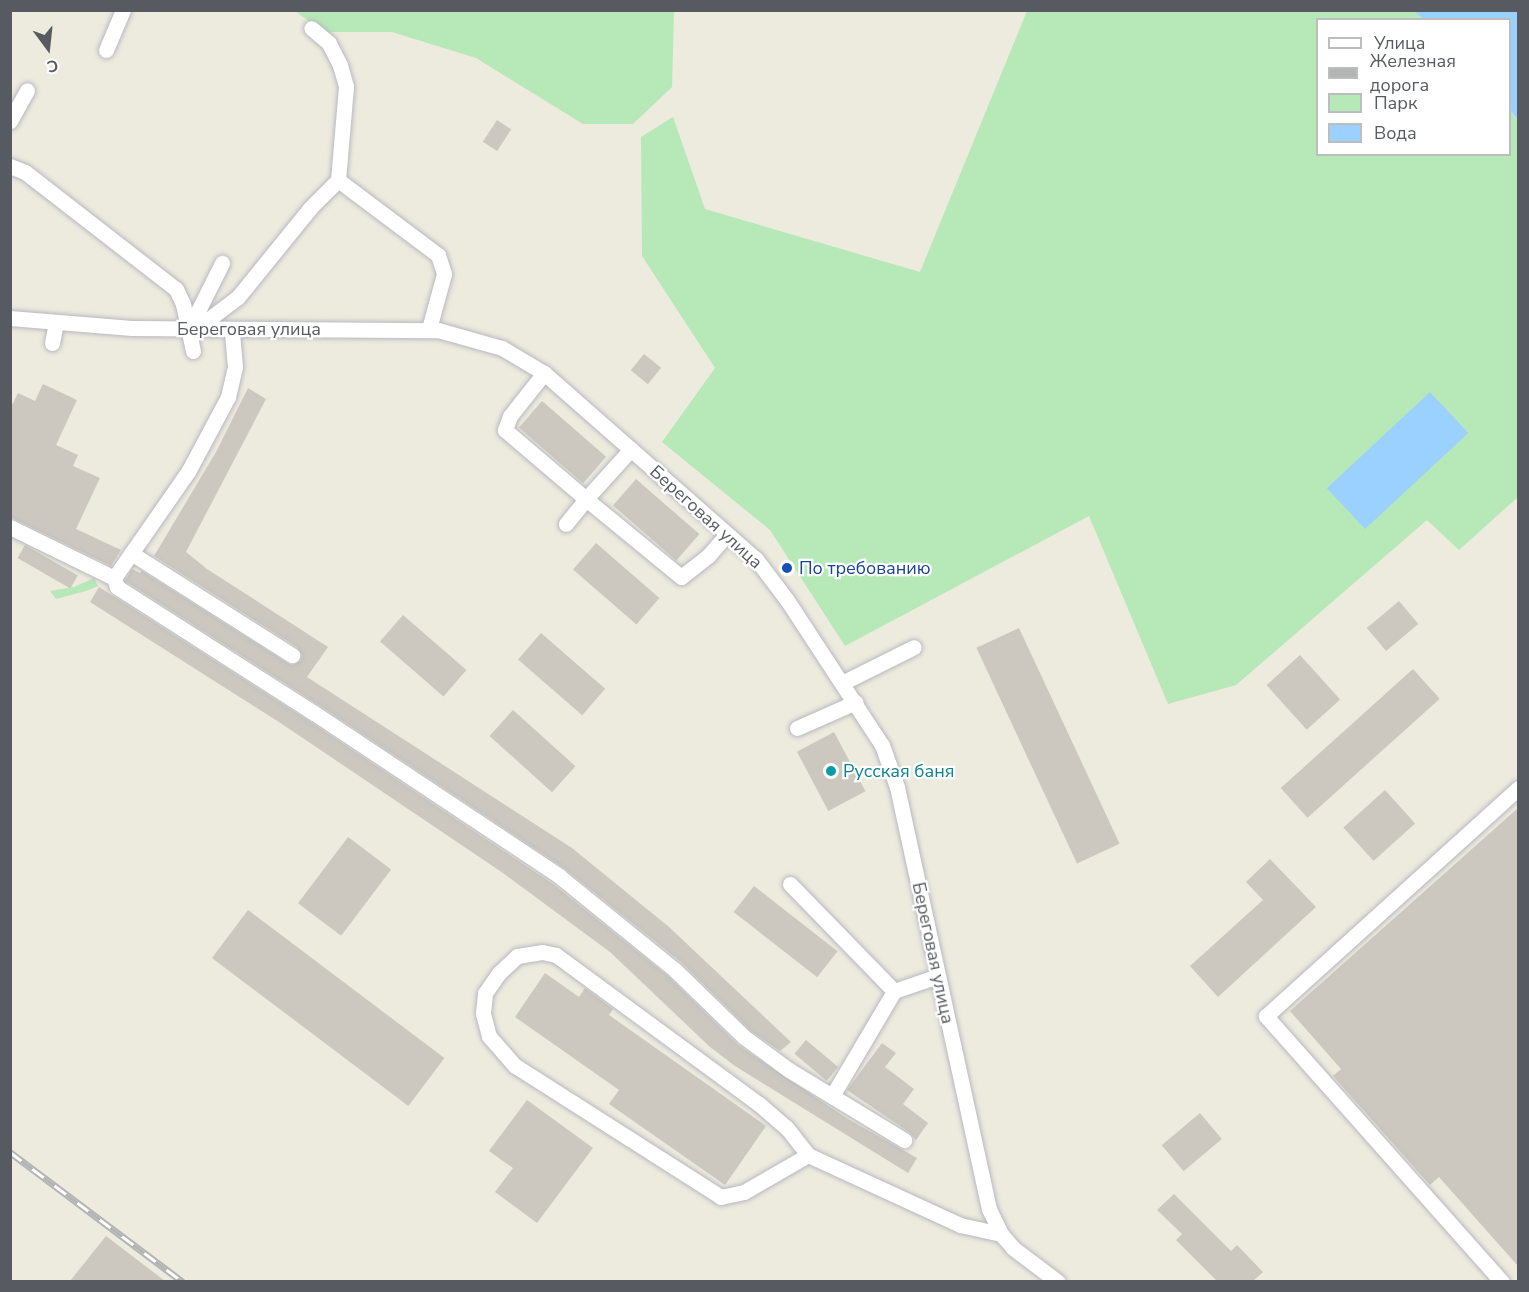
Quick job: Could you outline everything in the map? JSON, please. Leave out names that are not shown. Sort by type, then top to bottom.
[{"type":"street","points":[[106,50],[123,10]]},
{"type":"street","points":[[193,328],[238,297],[310,208],[338,180],[346,86],[340,65],[329,43],[311,28]]},
{"type":"street","points":[[10,121],[27,90]]},
{"type":"street","points":[[10,166],[25,172],[176,289],[193,328],[193,351]]},
{"type":"street","points":[[338,180],[438,255],[444,274],[429,329]]},
{"type":"street","points":[[193,328],[222,263]]},
{"type":"street","name":"Береговая улица","points":[[10,318],[132,328],[429,329],[502,348],[544,373],[756,559],[787,600],[856,702],[882,745],[897,787],[989,1209],[1001,1234],[1029,1262],[1058,1281]]},
{"type":"street","points":[[52,343],[56,323]]},
{"type":"street","points":[[114,578],[189,470],[228,397],[236,367],[232,329]]},
{"type":"street","points":[[544,373],[510,416],[504,430],[681,578],[708,556],[727,534]]},
{"type":"street","points":[[566,524],[631,449]]},
{"type":"street","points":[[10,527],[114,578],[117,587],[314,713],[560,876],[675,970],[744,1037],[832,1096],[904,1140]]},
{"type":"street","points":[[131,553],[292,654]]},
{"type":"street","points":[[842,683],[914,647]]},
{"type":"street","points":[[797,728],[856,702]]},
{"type":"street","points":[[1502,1281],[1266,1016],[1518,788]]},
{"type":"street","points":[[790,884],[894,991]]},
{"type":"street","points":[[808,1155],[744,1192],[721,1197],[515,1066],[489,1036],[483,1013],[485,993],[499,973],[517,956],[542,952],[556,955],[759,1104],[787,1128],[808,1155],[960,1225],[1001,1234]]},
{"type":"street","points":[[832,1096],[894,991],[938,976]]},
{"type":"green space","points":[[295,11],[674,11],[672,87],[633,124],[583,124],[476,58],[392,32],[324,32]]},
{"type":"green space","points":[[1027,11],[1414,11],[1422,18],[1316,18],[1316,156],[1511,156],[1511,111],[1518,120],[1518,497],[1459,550],[1427,520],[1236,685],[1168,704],[1089,516],[845,646],[770,530],[662,442],[715,368],[642,256],[641,137],[673,117],[705,209],[920,272]]},
{"type":"green space","points":[[94,578],[98,586],[86,591],[56,599],[50,591],[74,587]]},
{"type":"water","points":[[1414,11],[1518,11],[1518,120],[1511,111],[1511,18],[1422,18]]},
{"type":"water","points":[[1430,392],[1468,433],[1365,529],[1327,488]]},
{"type":"building","points":[[497,120],[511,129],[497,151],[483,142]]},
{"type":"building","points":[[644,354],[661,368],[648,384],[631,370]]},
{"type":"building","points":[[43,384],[77,400],[56,445],[78,455],[73,466],[100,478],[76,529],[121,550],[111,566],[10,517],[10,409],[18,393],[35,401]]},
{"type":"building","points":[[248,388],[266,399],[186,552],[207,569],[328,647],[307,677],[572,848],[669,927],[791,1042],[780,1051],[750,1030],[681,962],[564,868],[319,705],[125,581],[132,569],[140,573],[142,571],[287,663],[292,665],[300,661],[302,655],[297,647],[154,556],[216,452]]},
{"type":"building","points":[[542,401],[606,457],[583,483],[519,427]]},
{"type":"building","points":[[636,479],[699,534],[676,561],[613,505]]},
{"type":"building","points":[[596,543],[659,598],[636,625],[573,569]]},
{"type":"building","points":[[25,545],[78,576],[70,588],[18,558]]},
{"type":"building","points":[[99,587],[309,721],[553,884],[669,977],[738,1045],[848,1119],[917,1158],[908,1173],[735,1066],[710,1047],[610,952],[503,873],[279,722],[90,602]]},
{"type":"building","points":[[1399,601],[1418,624],[1386,651],[1367,628]]},
{"type":"building","points":[[403,615],[466,670],[443,697],[380,641]]},
{"type":"building","points":[[1019,628],[1120,844],[1077,864],[976,648]]},
{"type":"building","points":[[541,633],[605,689],[582,715],[518,659]]},
{"type":"building","points":[[1300,655],[1340,700],[1307,730],[1267,685]]},
{"type":"building","points":[[1413,669],[1440,699],[1307,818],[1281,788]]},
{"type":"building","points":[[513,710],[575,766],[552,792],[490,736]]},
{"type":"building","name":"Русская баня","points":[[834,732],[865,791],[828,811],[797,752]]},
{"type":"building","points":[[1385,790],[1415,823],[1373,861],[1343,827]]},
{"type":"building","points":[[1518,808],[1518,1266],[1439,1177],[1430,1185],[1333,1076],[1341,1069],[1290,1011]]},
{"type":"building","points":[[348,837],[391,869],[341,936],[298,903]]},
{"type":"building","points":[[1270,859],[1316,907],[1218,997],[1190,966],[1263,900],[1246,882]]},
{"type":"building","points":[[754,886],[838,951],[817,977],[734,912]]},
{"type":"building","points":[[248,910],[444,1058],[408,1106],[212,958]]},
{"type":"building","points":[[545,973],[579,997],[585,988],[613,1009],[609,1015],[766,1126],[725,1185],[609,1104],[619,1090],[515,1017]]},
{"type":"building","points":[[806,1040],[838,1067],[827,1081],[794,1054]]},
{"type":"building","points":[[882,1043],[896,1053],[885,1067],[914,1089],[903,1104],[928,1123],[916,1140],[909,1132],[847,1090]]},
{"type":"building","points":[[527,1100],[593,1148],[537,1223],[495,1192],[513,1168],[489,1151]]},
{"type":"building","points":[[1200,1113],[1222,1139],[1184,1171],[1162,1145]]},
{"type":"building","points":[[1174,1194],[1231,1251],[1237,1245],[1263,1272],[1253,1281],[1217,1281],[1176,1240],[1182,1234],[1157,1210]]},
{"type":"building","points":[[106,1236],[165,1281],[70,1281]]},
{"type":"railway","points":[[10,1152],[183,1282]]},
{"type":"place","name":"По требованию","points":[[787,568]]},
{"type":"place","name":"Русская баня","points":[[831,771]]}]
